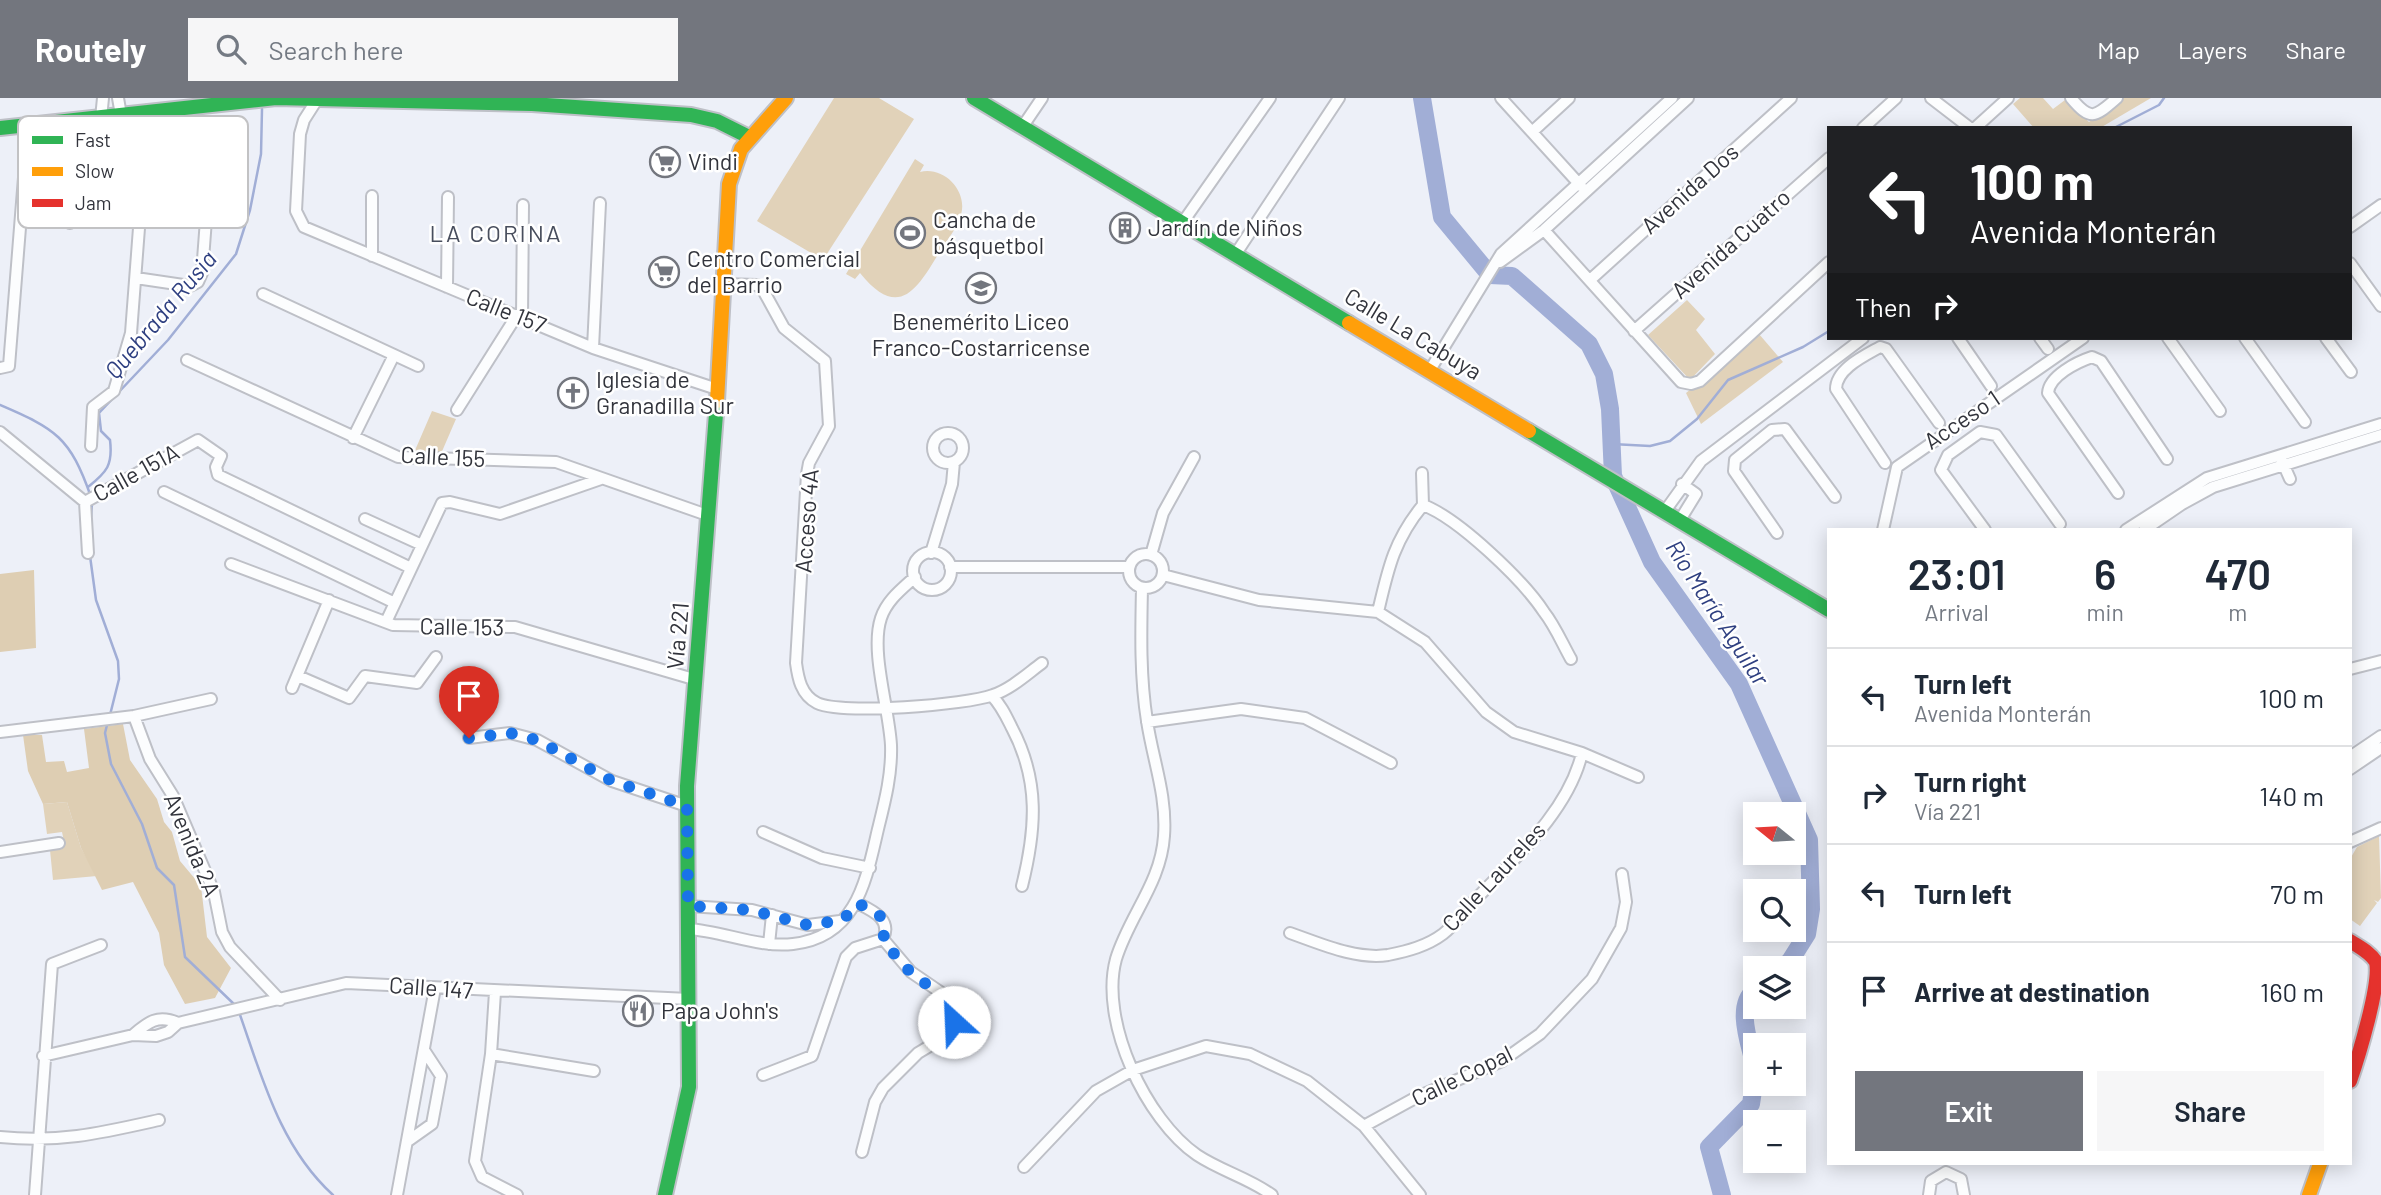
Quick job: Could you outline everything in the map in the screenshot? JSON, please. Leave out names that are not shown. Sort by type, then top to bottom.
[{"type":"street","points":[[101,116],[103,98]]},
{"type":"street","points":[[118,98],[121,115]]},
{"type":"street","name":"Vía 221","points":[[665,1195],[689,1087],[687,806],[710,516],[729,184],[741,149],[786,98]]},
{"type":"street","name":"Calle La Cabuya","points":[[974,98],[1827,609]]},
{"type":"street","points":[[1023,126],[1042,98]]},
{"type":"street","points":[[1183,222],[1270,98]]},
{"type":"street","points":[[1235,255],[1339,98]]},
{"type":"street","points":[[1501,98],[1582,187]]},
{"type":"street","points":[[1532,132],[1569,98]]},
{"type":"street","points":[[1497,263],[1544,230],[1582,187],[1672,98]]},
{"type":"street","points":[[1430,370],[1501,254],[1688,98]]},
{"type":"street","name":"Avenida Dos","points":[[1590,280],[1791,98]]},
{"type":"street","points":[[1865,126],[1896,98]]},
{"type":"street","points":[[1931,98],[1970,126]]},
{"type":"street","points":[[1975,126],[2008,98]]},
{"type":"street","points":[[2071,98],[2083,112],[2091,116],[2098,115],[2117,98]]},
{"type":"street","points":[[114,116],[148,110],[263,99],[533,101],[691,115],[717,121],[749,137]]},
{"type":"street","name":"Calle 157","points":[[318,99],[304,120],[300,134],[296,211],[300,222],[310,230],[593,348],[717,389]]},
{"type":"street","points":[[148,110],[148,116]]},
{"type":"street","points":[[0,128],[18,127]]},
{"type":"street","name":"Avenida Cuatro","points":[[1634,331],[1827,160]]},
{"type":"street","points":[[372,196],[372,256]]},
{"type":"street","points":[[447,287],[448,197]]},
{"type":"street","points":[[593,348],[600,204]]},
{"type":"street","points":[[457,410],[519,316],[523,205]]},
{"type":"street","points":[[2352,226],[2381,205]]},
{"type":"street","points":[[5,367],[19,228]]},
{"type":"street","points":[[91,446],[93,407],[114,391],[130,338],[140,228]]},
{"type":"street","points":[[136,278],[190,286],[198,282],[202,273],[207,228]]},
{"type":"street","points":[[1544,230],[1681,382],[1691,384],[1700,381],[1827,264]]},
{"type":"street","points":[[2352,265],[2381,306]]},
{"type":"street","name":"Acceso 4A","points":[[723,284],[757,285],[763,290],[784,328],[825,361],[829,426],[809,463],[807,474],[796,663],[798,681],[816,703],[836,709],[888,709]]},
{"type":"street","points":[[2370,291],[2381,284]]},
{"type":"street","points":[[263,294],[418,366]]},
{"type":"street","points":[[1665,511],[1700,461],[1860,340]]},
{"type":"street","points":[[1959,340],[1991,386]]},
{"type":"street","points":[[2042,340],[2069,369]]},
{"type":"street","name":"Acceso 1","points":[[1883,528],[1892,477],[1897,467],[1944,426],[2053,352],[2079,340]]},
{"type":"street","points":[[2169,340],[2220,411]]},
{"type":"street","points":[[2246,340],[2305,422]]},
{"type":"street","points":[[2327,340],[2351,372]]},
{"type":"street","points":[[1885,463],[1836,389],[1838,378],[1858,359],[1880,346],[1886,349],[1960,446]]},
{"type":"street","points":[[1850,348],[1858,359]]},
{"type":"street","points":[[353,438],[394,355]]},
{"type":"street","points":[[2118,492],[2048,393],[2053,380],[2069,369],[2092,357],[2101,360],[2167,459]]},
{"type":"street","name":"Calle 155","points":[[187,360],[398,457],[556,462],[710,516]]},
{"type":"street","points":[[2147,528],[2197,494],[2381,424]]},
{"type":"street","points":[[1747,425],[1758,442]]},
{"type":"street","points":[[1777,533],[1734,471],[1735,460],[1772,430],[1785,429],[1835,496]]},
{"type":"street","name":"Calle 151A","points":[[0,432],[85,502],[139,475],[195,439],[221,456],[216,467],[218,475],[411,568]]},
{"type":"street","points":[[1983,528],[1941,470],[1948,455],[1980,432],[1996,435],[2060,524]]},
{"type":"street","points":[[2129,528],[2207,478],[2381,436]]},
{"type":"street","points":[[1152,555],[1163,513],[1194,457]]},
{"type":"street","points":[[2282,460],[2290,479]]},
{"type":"street","points":[[688,929],[714,930],[769,944],[795,944],[822,934],[843,920],[857,903],[870,868],[888,794],[891,746],[878,642],[881,618],[892,598],[915,577],[917,561],[931,553],[952,484],[954,462]]},
{"type":"street","points":[[1378,612],[1391,557],[1404,527],[1423,505],[1422,473]]},
{"type":"street","points":[[386,622],[440,505],[446,502],[500,514],[601,479]]},
{"type":"street","points":[[1680,520],[1696,494],[1682,484]]},
{"type":"street","points":[[164,492],[395,603]]},
{"type":"street","points":[[85,502],[88,553]]},
{"type":"street","points":[[1423,505],[1438,510],[1495,558],[1544,611],[1571,659]]},
{"type":"street","points":[[365,519],[422,545]]},
{"type":"street","points":[[915,577],[922,587],[934,590],[949,579],[950,567],[945,558],[931,553]]},
{"type":"street","points":[[1142,589],[1158,584],[1163,575],[1160,561],[1152,555],[1136,557],[1129,566],[1130,578],[1142,589],[1141,654],[1147,722],[1162,783],[1165,817],[1163,850],[1155,879],[1117,958],[1112,984],[1114,1014],[1133,1070],[1167,1131],[1199,1156],[1253,1181],[1272,1195]]},
{"type":"street","name":"Calle 153","points":[[231,564],[401,626],[520,628],[697,680]]},
{"type":"street","points":[[950,567],[1129,566]]},
{"type":"street","points":[[1163,575],[1259,600],[1378,612],[1425,642],[1486,712],[1514,732],[1581,753],[1639,777]]},
{"type":"street","points":[[292,688],[329,600]]},
{"type":"street","points":[[298,676],[349,698],[364,677],[417,683],[436,657]]},
{"type":"street","points":[[2352,669],[2381,662]]},
{"type":"street","points":[[888,709],[992,696],[1042,663]]},
{"type":"street","points":[[992,696],[1006,715],[1030,769],[1035,806],[1033,844],[1021,886]]},
{"type":"street","points":[[0,732],[134,716],[211,699]]},
{"type":"street","points":[[1147,722],[1241,709],[1305,718],[1391,763]]},
{"type":"street","name":"Avenida 2A","points":[[134,716],[150,759],[173,796],[215,892],[222,932],[230,947],[280,1000]]},
{"type":"street","points":[[469,738],[510,733],[537,740],[612,781],[687,806]]},
{"type":"street","points":[[2352,756],[2381,736]]},
{"type":"street","points":[[2352,768],[2381,748]]},
{"type":"street","name":"Calle Laureles","points":[[1290,933],[1339,950],[1384,956],[1418,948],[1443,934],[1511,863],[1556,808],[1578,769],[1581,753]]},
{"type":"street","points":[[2352,841],[2381,828]]},
{"type":"street","points":[[763,832],[822,858],[870,868]]},
{"type":"street","points":[[0,852],[59,843]]},
{"type":"street","name":"Calle Copal","points":[[1364,1126],[1417,1097],[1502,1061],[1540,1034],[1592,979],[1620,928],[1626,909],[1622,874]]},
{"type":"street","points":[[857,903],[878,913],[886,926],[883,939]]},
{"type":"street","points":[[688,906],[772,915],[808,925],[843,920]]},
{"type":"street","points":[[769,944],[772,915]]},
{"type":"street","points":[[763,1075],[811,1056],[846,957],[855,948],[883,939]]},
{"type":"street","points":[[862,1152],[875,1102],[883,1088],[918,1053],[948,1035],[954,1022],[955,1009],[949,998],[911,972],[883,939]]},
{"type":"street","points":[[2352,942],[2374,958],[2380,980],[2371,1023],[2352,1075]]},
{"type":"street","points":[[35,1195],[43,1056],[52,964],[101,946]]},
{"type":"street","name":"Calle 147","points":[[43,1056],[133,1035],[148,1022],[161,1018],[178,1023],[346,983],[689,999]]},
{"type":"street","points":[[397,1195],[435,988]]},
{"type":"street","points":[[495,992],[491,1054],[475,1161],[482,1177],[517,1195]]},
{"type":"street","points":[[1024,1167],[1096,1091],[1133,1070],[1206,1046],[1250,1054],[1307,1081],[1364,1126],[1420,1195]]},
{"type":"street","points":[[408,1140],[432,1124],[439,1088],[441,1076],[425,1050]]},
{"type":"street","points":[[491,1054],[594,1071]]},
{"type":"street","points":[[0,1137],[74,1139],[159,1120]]},
{"type":"street","points":[[2309,1195],[2320,1165]]},
{"type":"street","points":[[1929,1195],[1931,1181],[1946,1172],[1961,1179],[1964,1195]]},
{"type":"shaded area","points":[[834,98],[879,98],[914,119],[823,260],[757,221]]},
{"type":"shaded area","points":[[2020,98],[2043,98],[2053,109],[2065,100],[2089,122],[2120,98],[2151,98],[2103,126],[2032,126],[2013,104]]},
{"type":"shaded area","points":[[915,159],[924,165],[920,172],[938,173],[952,182],[961,197],[961,215],[922,279],[905,295],[896,297],[885,295],[873,287],[860,273],[855,279],[846,274]]},
{"type":"shaded area","points":[[1687,300],[1705,319],[1696,330],[1715,354],[1690,380],[1648,335]]},
{"type":"shaded area","points":[[1759,334],[1783,362],[1701,424],[1686,393]]},
{"type":"shaded area","points":[[432,411],[456,419],[440,456],[413,455]]},
{"type":"shaded area","points":[[34,570],[36,648],[0,652],[0,574]]},
{"type":"shaded area","points":[[123,724],[130,760],[157,799],[164,822],[172,832],[180,861],[201,886],[207,937],[231,968],[215,998],[185,1004],[164,965],[159,933],[133,882],[102,890],[81,848],[67,802],[43,804],[28,771],[23,735],[42,735],[46,762],[64,761],[67,772],[89,768],[84,729]]},
{"type":"shaded area","points":[[67,802],[81,848],[97,876],[53,880],[50,850],[65,846],[62,832],[47,834],[43,804]]},
{"type":"shaded area","points":[[2379,836],[2381,898],[2378,902],[2374,900],[2377,903],[2360,926],[2352,920],[2352,856],[2357,847]]},
{"type":"waterway","name":"Río María Aguilar","points":[[1422,98],[1442,217],[1490,275],[1512,276],[1589,344],[1604,374],[1610,409],[1613,476],[1652,562],[1739,684],[1809,840],[1811,909],[1807,934],[1793,956]]},
{"type":"waterway","points":[[2118,126],[2159,105],[2164,98]]},
{"type":"waterway","name":"Quebrada Rusia","points":[[248,216],[261,154],[262,109]]},
{"type":"waterway","name":"Quebrada Rusia","points":[[88,487],[104,472],[110,456],[110,440],[101,431],[99,413],[168,340],[236,254],[244,228]]},
{"type":"waterway","points":[[1612,444],[1650,446],[1670,441],[1697,419],[1728,380],[1803,347],[1827,332]]},
{"type":"waterway","points":[[0,405],[35,421],[59,438],[76,461],[91,497]]},
{"type":"waterway","points":[[91,517],[92,503]]},
{"type":"waterway","points":[[90,556],[96,600],[118,661],[119,679],[110,715]]},
{"type":"waterway","points":[[108,721],[105,733],[111,764],[142,824],[157,868],[174,885],[185,957],[236,1006]]},
{"type":"waterway","points":[[239,1012],[265,1086],[286,1133],[299,1155],[333,1195]]},
{"type":"waterway","name":"Río María Aguilar","points":[[1745,1019],[1747,1033]]},
{"type":"waterway","name":"Río María Aguilar","points":[[1722,1195],[1709,1147],[1751,1104],[1752,1096]]},
{"type":"traffic: fast","points":[[110,116],[276,98],[532,104],[691,115],[717,121],[749,137]]},
{"type":"traffic: fast","points":[[974,98],[1349,323]]},
{"type":"traffic: fast","points":[[0,128],[18,126]]},
{"type":"traffic: fast","points":[[665,1195],[689,1087],[687,786],[717,401]]},
{"type":"traffic: fast","points":[[1529,431],[1827,609]]},
{"type":"traffic: slow","points":[[717,401],[729,184],[741,149],[786,98]]},
{"type":"traffic: slow","points":[[1349,323],[1529,431]]},
{"type":"traffic: slow","points":[[2309,1195],[2320,1165]]},
{"type":"traffic: jam","points":[[2352,942],[2374,958],[2377,972],[2368,1021],[2352,1075]]},
{"type":"place","name":"Vindi","points":[[665,162]]},
{"type":"place","name":"Jardín de Niños","points":[[1125,228]]},
{"type":"place","name":"Cancha de básquetbol","points":[[910,233]]},
{"type":"place","name":"Centro Comercial del Barrio","points":[[664,272]]},
{"type":"place","name":"Benemérito Liceo Franco-Costarricense","points":[[981,288]]},
{"type":"place","name":"Iglesia de Granadilla Sur","points":[[573,393]]},
{"type":"place","name":"Papa John's","points":[[638,1011]]},
{"type":"district","name":"LA CORINA","points":[[496,234]]},
{"type":"route","points":[[469,738],[510,733],[537,740],[612,781],[687,806],[688,906],[751,910],[808,925],[843,920],[857,903],[878,913],[886,926],[883,939],[911,972],[949,998],[955,1009],[954,1022]]}]
